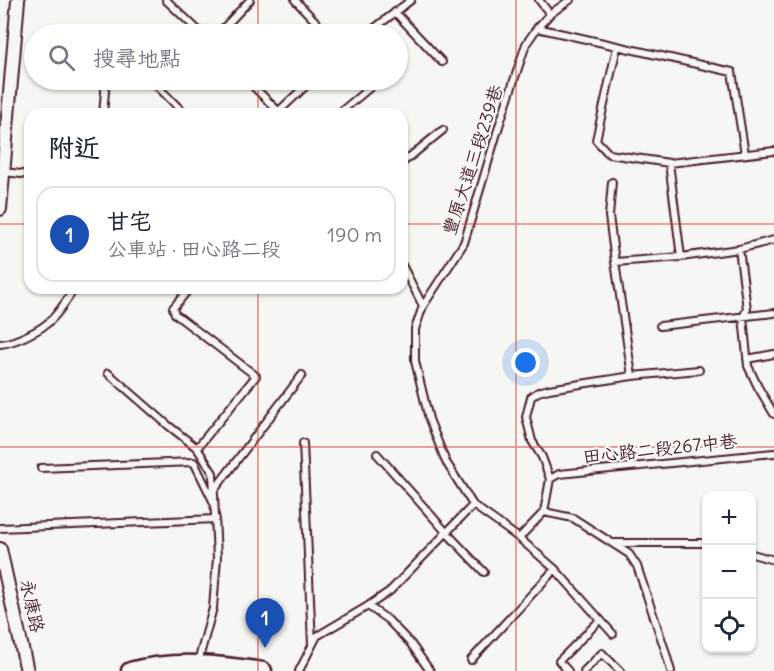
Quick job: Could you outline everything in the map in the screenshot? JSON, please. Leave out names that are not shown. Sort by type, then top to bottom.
[{"type":"street","points":[[0,209],[6,75],[18,0]]},
{"type":"street","name":"永康路","points":[[0,549],[3,575],[27,671]]},
{"type":"street","points":[[130,671],[151,665],[263,671]]},
{"type":"lane","points":[[166,0],[191,24]]},
{"type":"lane","points":[[227,24],[250,0]]},
{"type":"lane","points":[[295,0],[317,23]]},
{"type":"lane","points":[[380,24],[411,0]]},
{"type":"lane","points":[[539,0],[550,14]]},
{"type":"lane","name":"豐原大道三段239巷","points":[[472,505],[446,462],[429,419],[415,361],[415,329],[423,306],[464,243],[526,44],[550,14],[570,0]]},
{"type":"lane","points":[[395,12],[406,24]]},
{"type":"lane","points":[[408,26],[442,62]]},
{"type":"lane","points":[[537,28],[732,72],[745,154]]},
{"type":"lane","points":[[617,47],[596,140],[609,154],[669,163],[774,151]]},
{"type":"lane","points":[[104,108],[105,90]]},
{"type":"lane","points":[[161,90],[178,108]]},
{"type":"lane","points":[[257,90],[276,108]]},
{"type":"lane","points":[[284,108],[302,90]]},
{"type":"lane","points":[[345,108],[367,90]]},
{"type":"lane","points":[[408,158],[443,130]]},
{"type":"lane","points":[[669,163],[681,257]]},
{"type":"lane","points":[[2,172],[24,175]]},
{"type":"lane","points":[[612,182],[609,216],[632,376]]},
{"type":"lane","points":[[615,262],[681,257],[739,249],[774,240]]},
{"type":"lane","points":[[739,249],[747,309],[743,317],[748,366],[774,414]]},
{"type":"lane","points":[[408,277],[423,306]]},
{"type":"lane","points":[[0,344],[8,344],[26,336],[51,321],[71,294]]},
{"type":"lane","points":[[185,294],[172,308],[175,314],[256,376],[197,448]]},
{"type":"lane","points":[[660,326],[774,313]]},
{"type":"lane","points":[[747,359],[774,354]]},
{"type":"lane","points":[[519,538],[544,512],[550,479],[532,441],[526,417],[531,397],[549,389],[632,376],[699,370]]},
{"type":"lane","points":[[108,373],[197,448],[213,473],[217,558],[213,608],[195,667]]},
{"type":"lane","points":[[215,489],[302,375]]},
{"type":"lane","points":[[303,444],[313,645]]},
{"type":"lane","name":"田心路二段267中巷","points":[[550,479],[559,474],[774,453]]},
{"type":"lane","points":[[377,454],[484,572]]},
{"type":"lane","points":[[41,468],[194,462],[215,506]]},
{"type":"lane","points":[[299,671],[317,636],[390,591],[472,505],[519,538],[555,568],[613,633]]},
{"type":"lane","points":[[544,512],[573,518],[629,554],[637,566],[670,671]]},
{"type":"lane","points":[[0,528],[216,519]]},
{"type":"lane","points":[[612,543],[702,543]]},
{"type":"lane","points":[[756,555],[774,560]]},
{"type":"lane","points":[[471,660],[555,568]]},
{"type":"lane","points":[[368,606],[388,620],[411,644],[430,671]]},
{"type":"lane","points":[[568,671],[559,661],[596,624]]},
{"type":"lane","points":[[584,671],[602,653],[620,671]]},
{"type":"place","name":"甘宅","points":[[265,648]]}]
